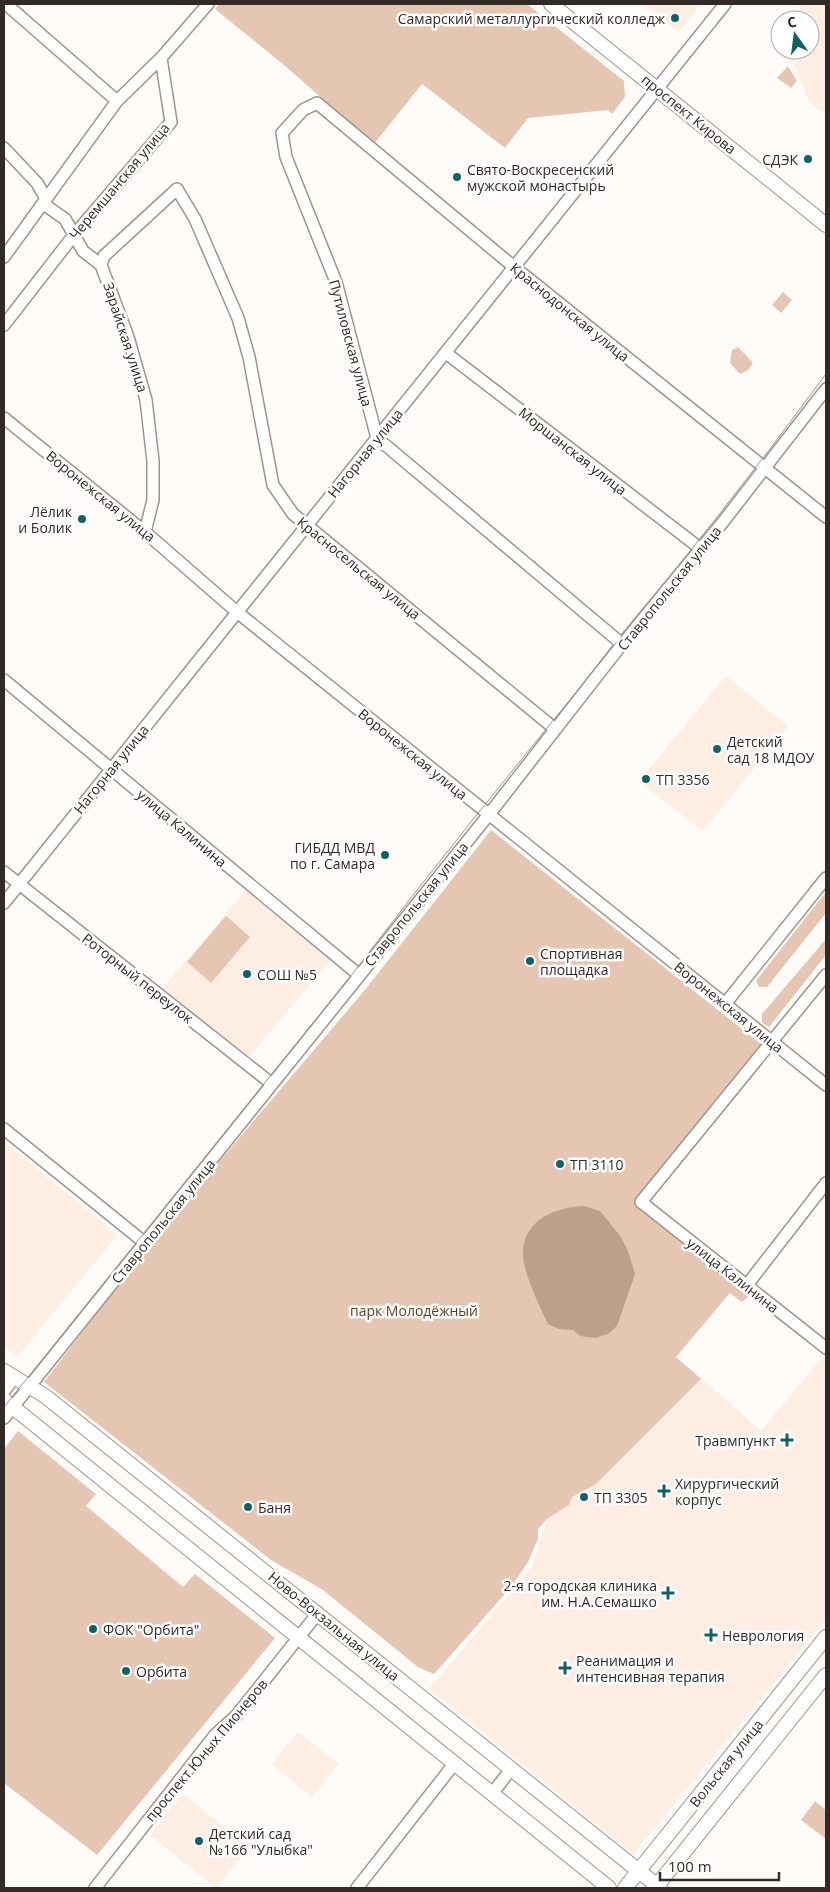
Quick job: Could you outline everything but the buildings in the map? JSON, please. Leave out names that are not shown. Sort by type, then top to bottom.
[{"type":"main road","name":"проспект Кирова","points":[[551,4],[826,225]]},
{"type":"main road","name":"Ново-Вокзальная улица","points":[[9,1374],[46,1396],[318,1613],[657,1888]]},
{"type":"main road","points":[[7,1408],[299,1638],[609,1888]]},
{"type":"main road","name":"Вольская улица","points":[[626,1888],[826,1637]]},
{"type":"main road","name":"Вольская улица","points":[[657,1888],[826,1675]]},
{"type":"street","points":[[6,4],[117,100]]},
{"type":"street","points":[[4,257],[45,197],[117,100],[161,58],[204,8],[191,4]]},
{"type":"street","name":"Нагорная улица","points":[[4,902],[725,4]]},
{"type":"street","name":"Черемшанская улица","points":[[4,325],[74,235],[171,122],[161,58]]},
{"type":"street","name":"Краснодонская улица","points":[[317,103],[514,267],[826,517]]},
{"type":"street","name":"Путиловская улица","points":[[317,103],[304,110],[282,133],[286,157],[336,282],[377,438]]},
{"type":"street","points":[[4,148],[37,183],[45,197]]},
{"type":"street","name":"Красносельская улица","points":[[101,265],[104,256],[177,189],[195,219],[238,318],[249,357],[273,485],[293,514],[308,524],[555,729]]},
{"type":"street","name":"Зарайская улица","points":[[45,197],[45,205],[65,219],[83,251],[101,265],[128,337],[146,400],[153,461],[153,500],[146,532]]},
{"type":"street","name":"Моршанская улица","points":[[446,353],[700,550]]},
{"type":"street","name":"Ставропольская улица","points":[[7,1408],[30,1386],[145,1243],[622,644],[766,468],[826,389]]},
{"type":"street","name":"Воронежская улица","points":[[4,418],[146,532],[237,612],[826,1085]]},
{"type":"street","points":[[377,438],[622,644]]},
{"type":"street","name":"улица Калинина","points":[[4,680],[112,768],[359,976]]},
{"type":"street","name":"Роторный переулок","points":[[4,872],[272,1084]]},
{"type":"street","points":[[726,1004],[826,878]]},
{"type":"street","points":[[773,1042],[826,975]]},
{"type":"street","name":"улица Калинина","points":[[773,1042],[641,1202],[826,1348]]},
{"type":"street","points":[[4,1129],[145,1243]]},
{"type":"street","points":[[747,1285],[826,1183]]},
{"type":"street","points":[[4,1390],[9,1374]]},
{"type":"street","name":"проспект Юных Пионеров","points":[[95,1888],[215,1735],[236,1716],[318,1613]]},
{"type":"street","points":[[357,1888],[454,1764]]},
{"type":"street","points":[[492,1794],[511,1769]]},
{"type":"shaded area","name":"Самарский металлургический колледж","points":[[643,4],[701,4],[679,32]]},
{"type":"shaded area","points":[[803,4],[826,4],[826,115],[809,102],[792,60],[820,60],[820,10],[800,10]]},
{"type":"shaded area","name":"Детский сад 18 МДОУ","points":[[726,676],[788,726],[703,831],[639,781]]},
{"type":"shaded area","name":"СОШ №5","points":[[246,890],[331,959],[248,1058],[162,989]]},
{"type":"shaded area","points":[[4,1142],[117,1235],[17,1357],[4,1346]]},
{"type":"shaded area","points":[[584,1206],[600,1211],[621,1237],[628,1251],[635,1274],[617,1326],[608,1334],[595,1338],[580,1336],[573,1330],[559,1329],[548,1324],[532,1289],[523,1260],[525,1241],[529,1231],[536,1223],[553,1212]]},
{"type":"shaded area","name":"2-я городская клиника им. Н.А.Семашко","points":[[826,1353],[826,1619],[633,1854],[429,1689],[532,1567],[547,1520],[685,1364],[761,1431]]},
{"type":"shaded area","points":[[298,1732],[339,1764],[312,1797],[272,1764]]},
{"type":"shaded area","name":"Детский сад №166 \"Улыбка\"","points":[[183,1794],[249,1847],[216,1888],[150,1835]]},
{"type":"green space","points":[[219,4],[527,4],[624,81],[625,97],[612,114],[608,110],[528,118],[505,148],[422,84],[374,144],[284,65],[215,9]]},
{"type":"green space","points":[[788,66],[797,81],[791,88],[777,78]]},
{"type":"green space","points":[[783,292],[792,300],[781,313],[772,305]]},
{"type":"green space","points":[[738,347],[753,363],[748,370],[740,374],[730,363],[732,350]]},
{"type":"green space","name":"парк Молодёжный","points":[[491,830],[766,1048],[634,1202],[749,1296],[742,1302],[730,1293],[676,1357],[701,1379],[596,1484],[572,1497],[569,1505],[547,1519],[538,1529],[538,1539],[528,1562],[512,1586],[434,1674],[418,1667],[323,1590],[271,1560],[44,1382],[151,1242],[364,991]]},
{"type":"green space","points":[[826,892],[826,913],[767,987],[759,987],[756,981]]},
{"type":"green space","points":[[226,916],[250,937],[211,983],[187,962]]},
{"type":"green space","points":[[826,939],[826,955],[769,1027],[762,1023],[762,1014]]},
{"type":"green space","name":"Орбита","points":[[18,1431],[96,1494],[86,1506],[183,1587],[195,1574],[275,1638],[97,1855],[4,1783],[4,1449]]},
{"type":"green space","points":[[815,1801],[826,1810],[826,1839],[801,1820]]},
{"type":"tram line","points":[[4,1407],[354,972],[471,822],[651,600],[826,374]]},
{"type":"place","name":"Самарский металлургический колледж","points":[[675,18]]},
{"type":"place","name":"СДЭК","points":[[808,159]]},
{"type":"place","name":"Свято-Воскресенский мужской монастырь","points":[[457,177]]},
{"type":"place","name":"Лёлик и Болик","points":[[82,519]]},
{"type":"place","name":"Детский сад 18 МДОУ","points":[[717,749]]},
{"type":"place","name":"ТП 3356","points":[[646,779]]},
{"type":"place","name":"ГИБДД МВД по г. Самара","points":[[385,855]]},
{"type":"place","name":"Спортивная площадка","points":[[530,961]]},
{"type":"place","name":"СОШ №5","points":[[247,974]]},
{"type":"place","name":"ТП 3110","points":[[560,1164]]},
{"type":"place","name":"Травмпункт","points":[[787,1440]]},
{"type":"place","name":"Хирургический корпус","points":[[664,1491]]},
{"type":"place","name":"ТП 3305","points":[[584,1497]]},
{"type":"place","name":"Баня","points":[[248,1507]]},
{"type":"place","name":"2-я городская клиника им. Н.А.Семашко","points":[[668,1593]]},
{"type":"place","name":"ФОК \"Орбита\"","points":[[93,1629]]},
{"type":"place","name":"Неврология","points":[[711,1635]]},
{"type":"place","name":"Реанимация и интенсивная терапия","points":[[565,1668]]},
{"type":"place","name":"Орбита","points":[[126,1671]]},
{"type":"place","name":"Детский сад №166 \"Улыбка\"","points":[[199,1841]]}]
